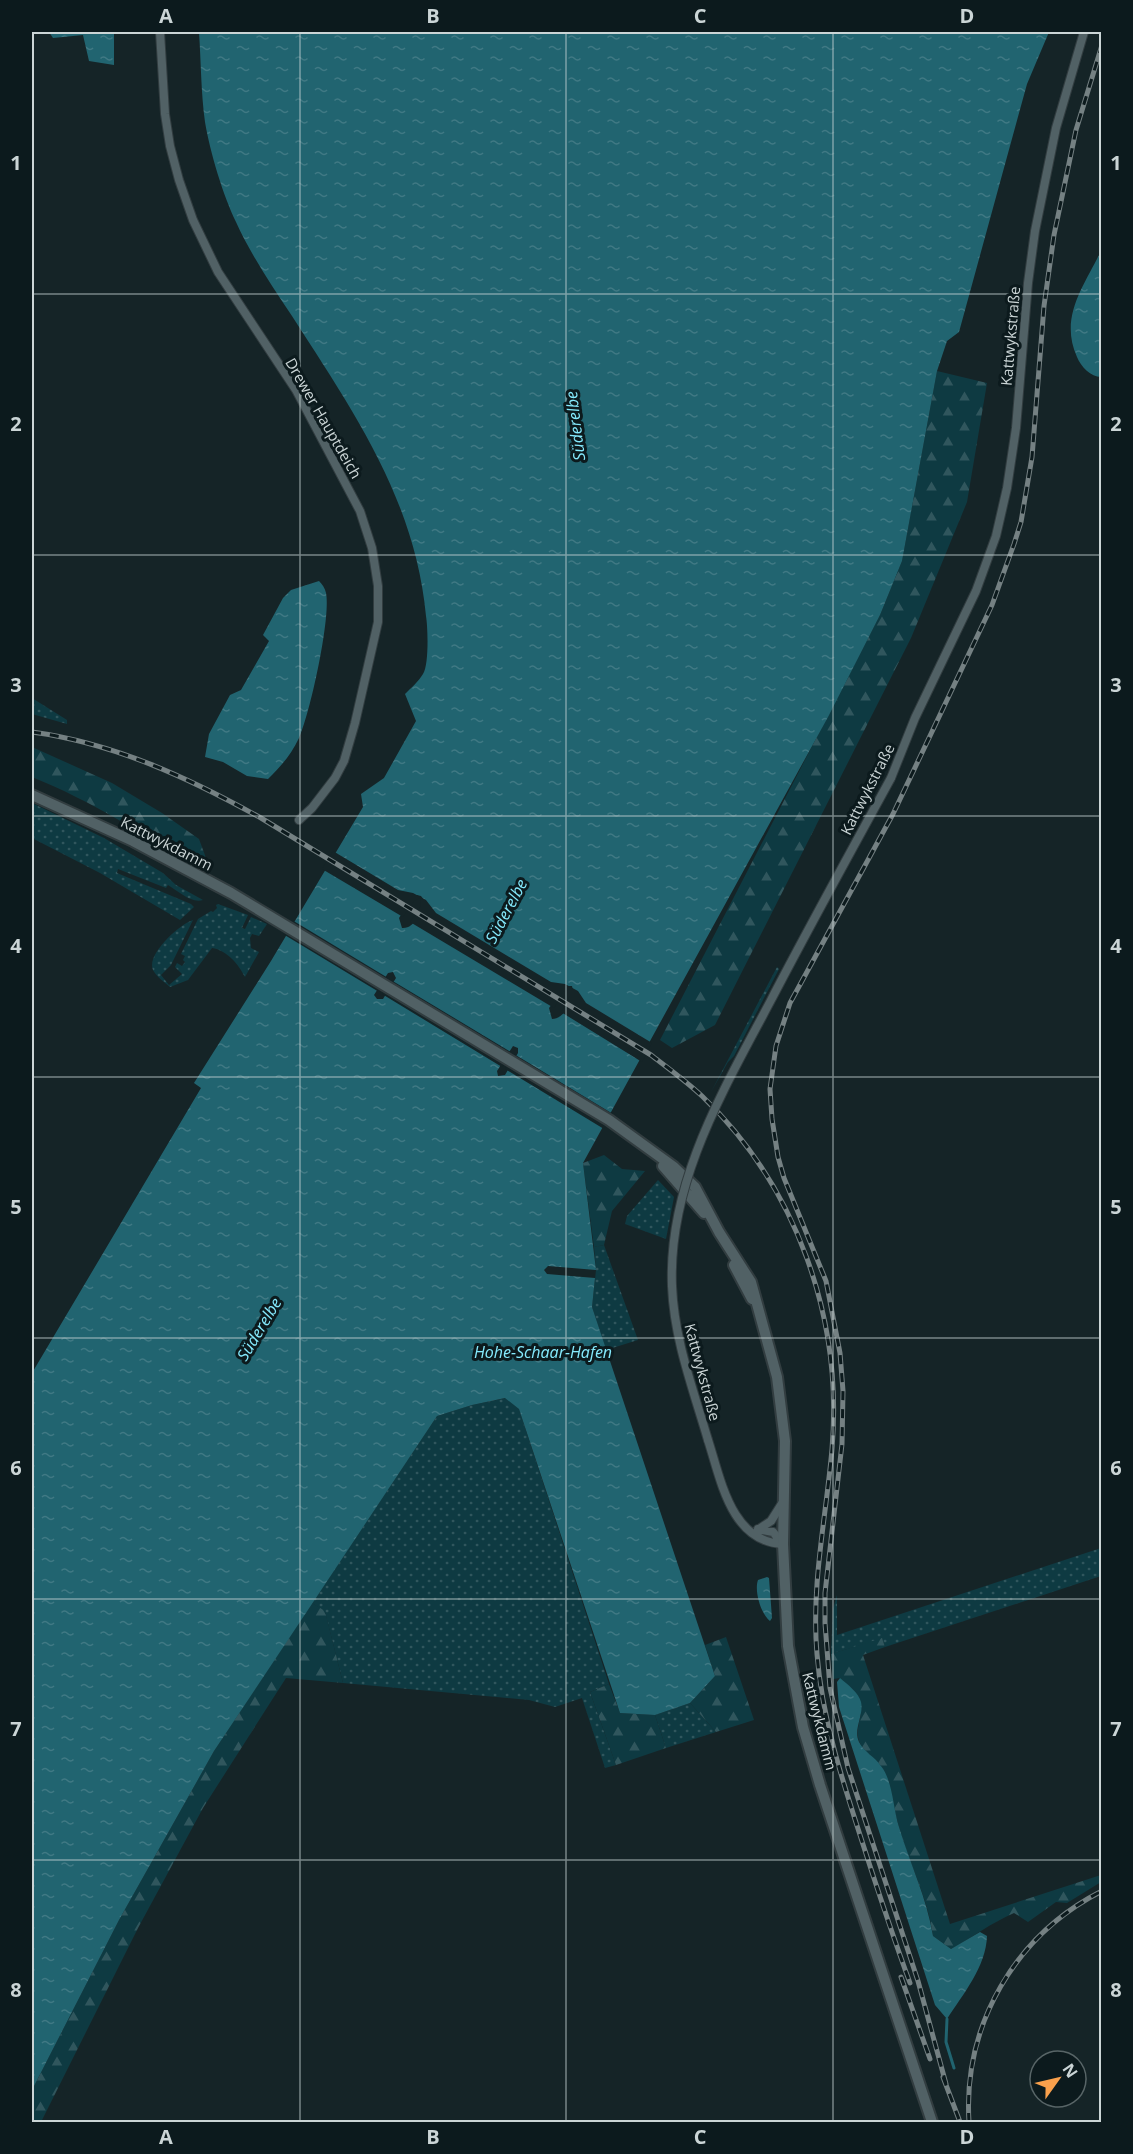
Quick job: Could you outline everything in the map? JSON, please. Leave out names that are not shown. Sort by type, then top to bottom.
[{"type":"main road","name":"Kattwykdamm","points":[[32,795],[162,855],[192,874],[226,890],[609,1120],[672,1170],[719,1232],[730,1249],[733,1261],[759,1313],[773,1359],[782,1408],[785,1441],[783,1544],[790,1662],[806,1736],[932,2122]]},
{"type":"street","name":"Drewer Hauptdeich","points":[[160,32],[165,114],[170,146],[179,180],[194,220],[218,272],[296,390],[360,511],[372,548],[378,586],[378,622],[355,723],[344,761],[335,778],[312,808],[299,819]]},
{"type":"street","name":"Kattwykstraße","points":[[783,1544],[764,1541],[756,1537],[732,1511],[680,1348],[673,1304],[673,1250],[681,1197],[695,1154],[717,1105],[778,985],[891,778],[915,718],[975,591],[996,536],[1007,488],[1016,428],[1027,294],[1035,231],[1056,128],[1084,32]]},
{"type":"street","points":[[759,1529],[775,1517],[785,1498]]},
{"type":"street","points":[[750,1530],[773,1532],[783,1544]]},
{"type":"green space","points":[[937,371],[987,383],[967,502],[911,638],[715,1025],[672,1048],[660,1040],[880,615],[902,561]]},
{"type":"green space","points":[[32,698],[67,720],[67,724],[32,714]]},
{"type":"green space","points":[[32,747],[112,783],[162,813],[199,839],[206,858],[201,870],[97,808],[32,777]]},
{"type":"green space","points":[[32,803],[104,838],[203,900],[190,899],[168,885],[166,888],[118,869],[117,873],[191,904],[194,907],[180,920],[100,873],[32,838]]},
{"type":"green space","points":[[218,904],[248,915],[242,928],[245,929],[251,917],[267,924],[259,936],[252,934],[250,938],[251,948],[259,952],[245,977],[232,959],[212,948],[188,980],[170,987],[153,970],[154,956],[173,933],[193,920],[171,965],[161,975],[169,985],[182,974],[175,967],[177,963],[182,966],[185,962],[183,960],[185,956],[181,954],[198,919],[213,912]]},
{"type":"green space","points":[[777,967],[779,969],[734,1056],[728,1062],[711,1092]]},
{"type":"green space","points":[[604,1155],[622,1169],[645,1171],[612,1211],[604,1245],[594,1247],[583,1163]]},
{"type":"green space","points":[[658,1180],[674,1197],[666,1239],[625,1224],[627,1216]]},
{"type":"green space","points":[[604,1245],[638,1340],[606,1350],[592,1307],[596,1270],[594,1247]]},
{"type":"green space","points":[[506,1398],[519,1409],[609,1684],[590,1692],[616,1765],[605,1768],[582,1698],[555,1707],[529,1700],[343,1683],[325,1612],[312,1603],[437,1416],[472,1405]]},
{"type":"green space","points":[[1101,1548],[1101,1576],[885,1647],[882,1639],[831,1654],[833,1609],[837,1595],[837,1635]]},
{"type":"green space","points":[[312,1603],[325,1611],[343,1683],[286,1678],[203,1808],[138,1928],[41,2122],[32,2122],[32,2090],[119,1920],[214,1751]]},
{"type":"green space","points":[[726,1637],[754,1720],[716,1732],[690,1703],[715,1676],[705,1645]]},
{"type":"green space","points":[[882,1638],[885,1647],[863,1655],[950,1924],[1101,1875],[1101,1882],[1067,1903],[1056,1902],[1028,1922],[1014,1913],[951,1949],[933,1936],[923,1894],[903,1841],[883,1769],[861,1745],[858,1728],[861,1714],[840,1678],[833,1679],[831,1654]]},
{"type":"green space","points":[[609,1684],[620,1713],[655,1715],[666,1748],[616,1765],[590,1692]]},
{"type":"green space","points":[[690,1703],[716,1732],[666,1748],[655,1715]]},
{"type":"water","points":[[49,32],[114,32],[114,65],[89,61],[83,35],[53,38]]},
{"type":"water","points":[[199,32],[1049,32],[1027,84],[959,332],[947,341],[937,371],[902,561],[880,615],[828,717],[583,1163],[596,1270],[548,1266],[544,1270],[547,1274],[595,1278],[592,1307],[715,1676],[690,1703],[655,1715],[620,1713],[519,1409],[505,1398],[437,1416],[214,1751],[119,1920],[32,2090],[32,1373],[201,1088],[194,1083],[271,961],[363,807],[361,794],[384,778],[416,721],[405,694],[423,674],[427,655],[427,622],[420,573],[395,495],[378,458],[337,386],[255,258],[226,199],[205,122]],"holes":[[[417,895],[424,900],[414,923],[407,928],[402,928],[399,918],[411,899]],[[393,972],[396,978],[383,999],[377,999],[374,995],[388,973]],[[566,986],[572,986],[571,1002],[561,1016],[552,1019],[549,1008]],[[513,1046],[518,1048],[518,1053],[505,1075],[498,1076],[497,1071]]]},
{"type":"water","points":[[1101,251],[1101,377],[1097,377],[1084,368],[1079,361],[1072,342],[1071,328],[1072,315],[1081,289]]},
{"type":"water","points":[[319,581],[326,591],[327,605],[323,644],[309,709],[293,750],[268,779],[247,776],[223,762],[205,757],[209,734],[230,695],[241,690],[269,641],[263,635],[283,598],[291,590]]},
{"type":"water","points":[[769,1578],[772,1618],[770,1621],[761,1608],[757,1590],[758,1580]]},
{"type":"water","points":[[840,1678],[860,1699],[862,1707],[857,1737],[864,1749],[879,1763],[888,1779],[899,1827],[923,1895],[933,1936],[951,1949],[980,1932],[987,1936],[983,1959],[947,2019],[935,2005],[839,1707],[837,1682]]},
{"type":"pier","points":[[333,851],[398,890],[413,893],[426,900],[436,913],[551,982],[565,984],[578,991],[586,1003],[652,1043],[642,1062],[561,1012],[570,996],[570,989],[563,992],[554,1008],[410,922],[421,906],[420,898],[414,901],[403,917],[322,869]]},
{"type":"pier","points":[[292,920],[388,978],[379,992],[283,934]]},
{"type":"pier","points":[[391,980],[511,1052],[502,1067],[382,994]]},
{"type":"pier","points":[[514,1054],[613,1114],[604,1129],[505,1069]]},
{"type":"waterway","points":[[947,2019],[946,2042],[954,2068]]},
{"type":"railway","points":[[946,2084],[918,1981],[848,1768],[830,1688],[825,1593],[842,1444],[843,1391],[840,1353],[826,1281],[784,1178],[778,1157],[770,1089],[776,1046],[790,1003],[893,814],[992,605],[1021,522],[1032,457],[1044,306],[1054,235],[1076,130],[1102,45]]},
{"type":"railway","points":[[32,732],[62,737],[122,753],[179,776],[261,818],[651,1055],[702,1096],[735,1132],[764,1171],[788,1213],[807,1258],[821,1304],[830,1352],[833,1400],[832,1449],[816,1603],[817,1654],[823,1701],[846,1791],[910,1983]]},
{"type":"railway","points":[[969,2122],[969,2086],[975,2051],[986,2018],[1001,1987],[1020,1958],[1044,1932],[1071,1910],[1102,1891]]},
{"type":"railway","points":[[901,1977],[930,2059]]},
{"type":"railway","points":[[943,2077],[960,2122]]},
{"type":"water label","name":"Süderelbe","points":[[575,426]]},
{"type":"water label","name":"Süderelbe","points":[[506,911]]},
{"type":"water label","name":"Süderelbe","points":[[259,1329]]},
{"type":"water label","name":"Hohe-Schaar-Hafen","points":[[543,1352]]}]
